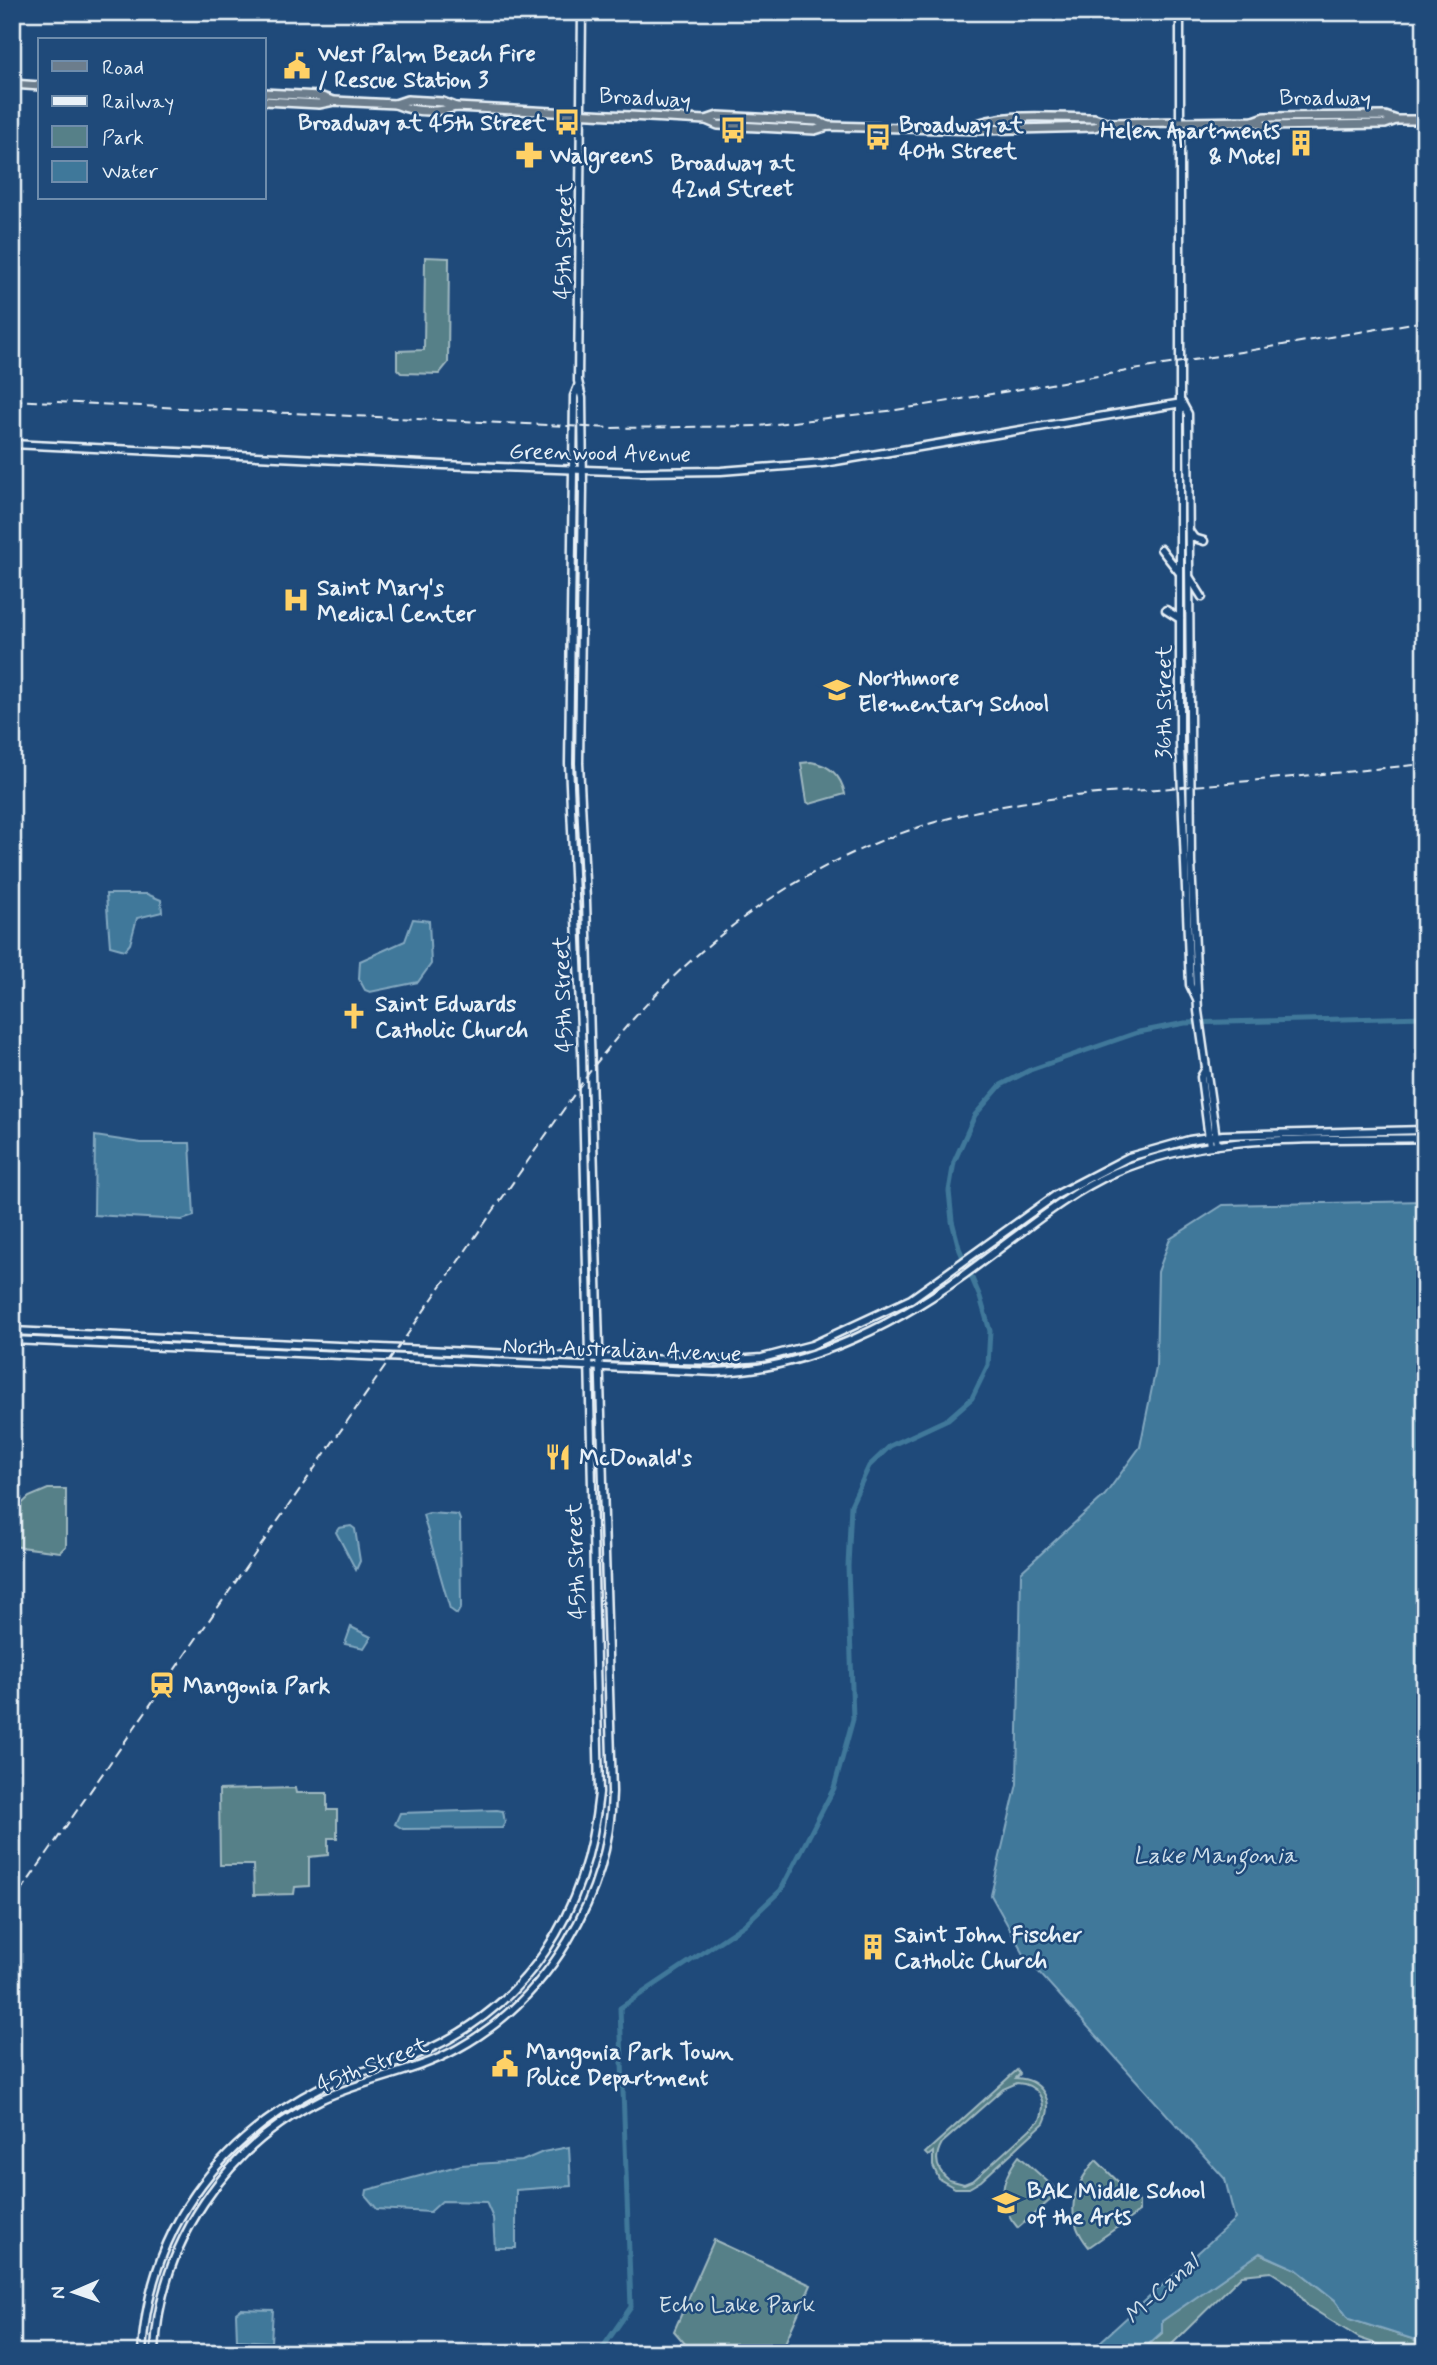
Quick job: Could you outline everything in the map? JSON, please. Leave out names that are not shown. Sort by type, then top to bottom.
[{"type":"main road","name":"45th Street","points":[[155,2353],[164,2292],[191,2224],[230,2168],[257,2141],[321,2100],[424,2065],[471,2040],[539,1982],[559,1955],[580,1918],[601,1860],[612,1804],[587,920],[579,763],[579,470],[582,398],[578,386],[582,12]]},
{"type":"main road","name":"36th Street","points":[[1180,12],[1182,403],[1178,411],[1184,890],[1190,985],[1197,1000]]},
{"type":"main road","points":[[12,84],[38,86]]},
{"type":"main road","name":"Broadway","points":[[266,93],[319,96],[334,101]]},
{"type":"main road","name":"Broadway","points":[[266,101],[319,104],[334,101],[395,104],[407,109],[434,110],[456,107],[582,113],[815,130],[828,127],[909,130],[965,128],[979,131],[1094,127],[1108,122],[1254,121],[1265,117],[1385,116],[1397,120],[1425,120]]},
{"type":"main road","name":"36th Street","points":[[1182,403],[1188,414],[1188,747],[1197,1000],[1205,1070],[1201,1077],[1214,1146]]},
{"type":"main road","name":"Greenwood Avenue","points":[[12,444],[579,470],[702,472],[824,463],[1182,403]]},
{"type":"main road","name":"45th Street","points":[[142,2353],[155,2276],[179,2219],[200,2185],[238,2143],[326,2084],[414,2056],[464,2031],[519,1986],[554,1939],[570,1910],[593,1843],[600,1793],[581,1038],[569,763],[570,571],[579,470]]},
{"type":"main road","points":[[1189,531],[1194,538],[1204,541]]},
{"type":"main road","points":[[1161,549],[1180,572]]},
{"type":"main road","points":[[1189,577],[1202,597]]},
{"type":"main road","points":[[1166,610],[1180,619]]},
{"type":"main road","name":"North Australian Avenue","points":[[12,1331],[599,1358],[731,1361],[796,1351],[886,1312],[956,1269],[1049,1200],[1091,1174],[1149,1150],[1212,1136],[1425,1130]]},
{"type":"main road","name":"North Australian Avenue","points":[[12,1340],[715,1372],[775,1366],[882,1324],[961,1278],[1054,1207],[1097,1182],[1154,1158],[1214,1146],[1425,1138]]},
{"type":"main road","points":[[277,1343],[277,1352]]},
{"type":"main road","points":[[155,2276],[164,2292]]},
{"type":"green space","points":[[425,257],[449,258],[448,363],[439,374],[401,373],[397,369],[397,351],[424,350]]},
{"type":"green space","points":[[811,762],[834,772],[841,781],[845,794],[810,804],[807,802],[801,763]]},
{"type":"green space","points":[[48,1489],[66,1489],[66,1546],[60,1552],[12,1546],[12,1513],[29,1497]]},
{"type":"green space","points":[[295,1788],[296,1793],[327,1793],[327,1810],[337,1810],[337,1838],[328,1838],[328,1855],[309,1857],[309,1886],[295,1887],[294,1894],[254,1895],[253,1865],[220,1865],[219,1790]]},
{"type":"green space","points":[[1017,2070],[1020,2074],[1016,2078],[1032,2082],[1044,2092],[1048,2106],[1044,2123],[981,2181],[969,2188],[955,2188],[939,2179],[933,2166],[933,2152],[928,2156],[925,2153]],"holes":[[[1017,2083],[1036,2090],[1042,2100],[1040,2120],[974,2180],[964,2184],[949,2180],[941,2172],[938,2163],[942,2143],[1003,2089]]]},
{"type":"green space","points":[[1019,2156],[1057,2190],[1056,2195],[1018,2228],[1006,2210],[1003,2192],[1008,2174]]},
{"type":"green space","points":[[1096,2160],[1139,2202],[1139,2212],[1089,2247],[1081,2236],[1073,2213],[1076,2192]]},
{"type":"green space","name":"Echo Lake Park","points":[[714,2240],[811,2285],[785,2343],[768,2344],[758,2353],[693,2353],[674,2331]]},
{"type":"green space","points":[[1259,2253],[1296,2269],[1335,2300],[1349,2319],[1425,2343],[1425,2353],[1403,2353],[1359,2338],[1308,2306],[1293,2286],[1271,2272],[1242,2275],[1163,2353],[1139,2353],[1162,2333],[1162,2321]]},
{"type":"water","points":[[106,894],[147,894],[161,900],[162,912],[137,918],[130,944],[125,950],[110,946]]},
{"type":"water","points":[[413,919],[429,921],[431,964],[418,982],[370,992],[365,990],[359,979],[360,961],[405,941]]},
{"type":"water","points":[[95,1136],[141,1143],[190,1143],[194,1216],[182,1220],[94,1215]]},
{"type":"water","name":"Lake Mangonia","points":[[1425,1201],[1425,2343],[1349,2319],[1335,2300],[1296,2269],[1260,2253],[1162,2321],[1162,2332],[1139,2353],[1088,2353],[1235,2219],[1225,2179],[1026,1958],[991,1895],[1017,1784],[1021,1572],[1105,1495],[1140,1447],[1156,1368],[1158,1272],[1170,1239],[1223,1205]]},
{"type":"water","points":[[423,1515],[458,1515],[460,1520],[461,1607],[457,1614],[450,1609]]},
{"type":"water","points":[[351,1526],[355,1529],[360,1561],[356,1570],[336,1532],[339,1528]]},
{"type":"water","points":[[351,1627],[371,1637],[364,1648],[345,1644]]},
{"type":"water","points":[[503,1811],[505,1823],[502,1828],[403,1829],[395,1824],[400,1813]]},
{"type":"water","points":[[569,2147],[571,2186],[516,2190],[516,2248],[495,2248],[493,2218],[486,2202],[442,2201],[430,2212],[377,2209],[366,2196],[367,2190],[461,2165],[522,2161],[543,2152]]},
{"type":"water","points":[[241,2309],[273,2310],[271,2342],[237,2340],[236,2313]]},
{"type":"water","points":[[784,2344],[815,2353],[763,2353],[768,2346]]},
{"type":"waterway","points":[[599,2353],[631,2307],[620,2008],[744,1925],[781,1890],[834,1788],[853,1719],[848,1566],[851,1505],[869,1466],[890,1446],[948,1419],[972,1398],[988,1365],[990,1331],[980,1297],[959,1248],[952,1221],[949,1191],[954,1162],[975,1115],[1001,1085],[1030,1070],[1139,1032],[1185,1023],[1425,1017]]},
{"type":"railway","points":[[12,400],[610,428],[759,426],[896,410],[1425,321]]},
{"type":"railway","points":[[12,1904],[591,1070],[629,1023],[670,980],[714,940],[761,905],[810,874],[863,848],[919,827],[978,811],[1080,796],[1425,764]]},
{"type":"place","name":"West Palm Beach Fire / Rescue Station 3","points":[[297,66]]},
{"type":"place","name":"Broadway at 45th Street","points":[[567,122]]},
{"type":"place","name":"Broadway at 42nd Street","points":[[733,130]]},
{"type":"place","name":"Broadway at 40th Street","points":[[878,137]]},
{"type":"place","name":"Helen Apartments & Motel","points":[[1301,143]]},
{"type":"place","name":"Walgreens","points":[[529,155]]},
{"type":"place","name":"Saint Mary's Medical Center","points":[[296,600]]},
{"type":"place","name":"Northmore Elementary School","points":[[837,690]]},
{"type":"place","name":"Saint Edwards Catholic Church","points":[[354,1016]]},
{"type":"place","name":"McDonald's","points":[[558,1457]]},
{"type":"place","name":"Mangonia Park","points":[[162,1685]]},
{"type":"place","name":"Saint John Fischer Catholic Church","points":[[873,1947]]},
{"type":"place","name":"Mangonia Park Town Police Department","points":[[505,2064]]},
{"type":"place","name":"BAK Middle School of the Arts","points":[[1006,2203]]},
{"type":"water label","name":"M-Canal","points":[[1161,2289]]}]
